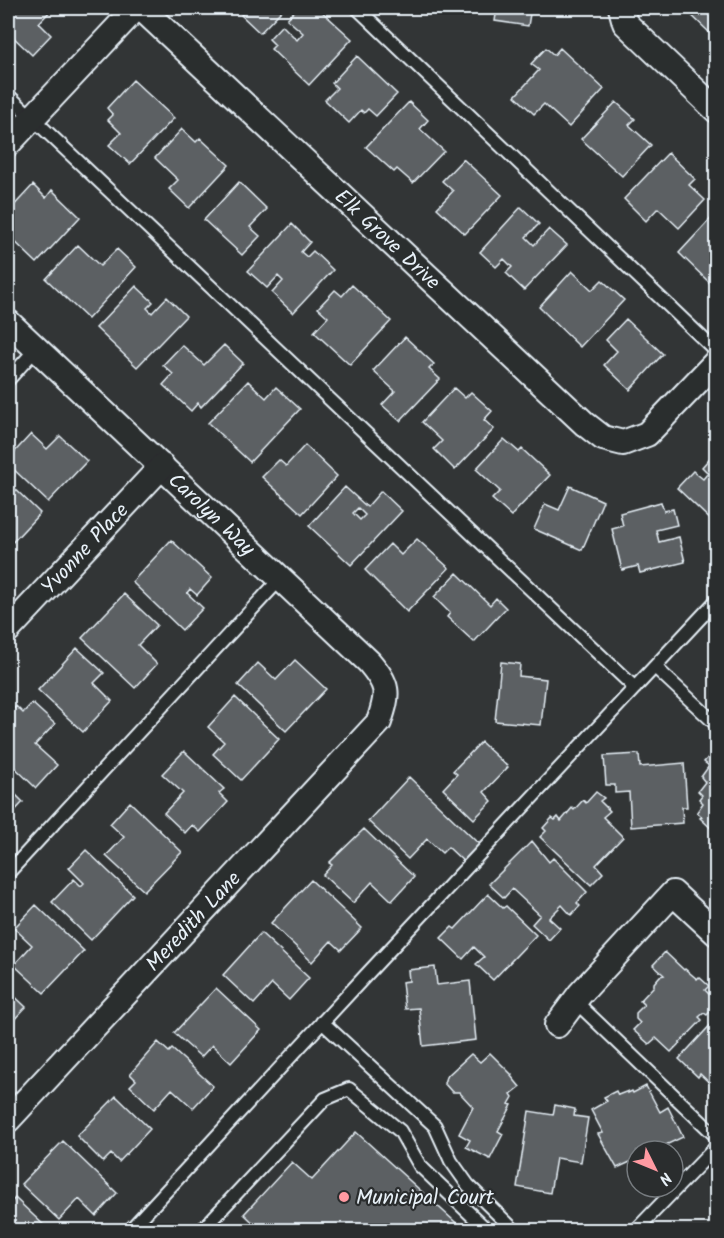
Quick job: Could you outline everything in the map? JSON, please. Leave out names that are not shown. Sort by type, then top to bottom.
[{"type":"street","points":[[8,144],[136,8]]},
{"type":"street","name":"Elk Grove Drive","points":[[141,8],[585,424],[603,438],[623,443],[647,434],[717,362]]},
{"type":"street","points":[[621,8],[625,23],[717,110]]},
{"type":"street","name":"Carolyn Way","points":[[8,322],[369,662],[383,679],[387,699],[379,722]]},
{"type":"street","name":"Yvonne Place","points":[[8,630],[162,466]]},
{"type":"street","name":"Meredith Lane","points":[[8,1120],[379,722]]},
{"type":"street","points":[[557,1025],[575,1001],[673,893],[717,933]]},
{"type":"lane","points":[[359,8],[717,351]]},
{"type":"lane","points":[[8,95],[635,688]]},
{"type":"lane","points":[[8,380],[36,349]]},
{"type":"lane","points":[[8,873],[281,579]]},
{"type":"lane","points":[[130,1230],[717,601]]},
{"type":"lane","points":[[655,667],[717,724]]},
{"type":"lane","points":[[575,1001],[717,1136]]},
{"type":"lane","points":[[322,1022],[435,1126],[450,1161],[468,1185],[514,1230]]},
{"type":"lane","points":[[202,1230],[325,1099],[349,1089],[400,1131],[420,1166],[487,1230]]},
{"type":"lane","points":[[636,1230],[717,1147]]},
{"type":"building","points":[[8,8],[53,8],[39,23],[51,35],[32,55],[8,32]]},
{"type":"building","points":[[244,8],[284,8],[260,33],[241,15],[246,10]]},
{"type":"building","points":[[297,8],[318,8],[352,39],[309,85],[271,49],[275,45],[269,39],[282,25],[297,40],[303,33],[287,19]]},
{"type":"building","points":[[497,8],[531,8],[528,26],[495,21]]},
{"type":"building","points":[[716,8],[716,30],[712,35],[685,9]]},
{"type":"building","points":[[546,48],[554,55],[560,48],[604,89],[569,127],[544,104],[534,114],[515,96],[539,70],[531,64]]},
{"type":"building","points":[[357,56],[397,94],[376,116],[368,109],[364,113],[361,110],[349,123],[325,100],[337,88],[332,83]]},
{"type":"building","points":[[133,80],[174,118],[130,164],[109,145],[121,133],[108,120],[113,115],[107,108]]},
{"type":"building","points":[[409,102],[428,120],[420,129],[444,151],[413,183],[397,169],[394,172],[366,147]]},
{"type":"building","points":[[616,102],[635,119],[629,125],[651,145],[622,176],[581,139]]},
{"type":"building","points":[[182,129],[196,142],[200,138],[229,165],[189,208],[169,189],[178,180],[155,158]]},
{"type":"building","points":[[668,153],[695,179],[689,185],[705,200],[679,228],[658,208],[646,221],[624,199]]},
{"type":"building","points":[[463,159],[502,195],[465,234],[437,208],[453,191],[442,181]]},
{"type":"building","points":[[239,182],[267,209],[250,227],[260,236],[242,255],[204,220]]},
{"type":"building","points":[[33,185],[46,198],[52,190],[80,217],[37,263],[8,235],[8,212]]},
{"type":"building","points":[[521,207],[539,224],[526,237],[534,245],[549,229],[567,245],[524,290],[506,273],[512,267],[504,259],[496,267],[480,252]]},
{"type":"building","points":[[716,213],[716,289],[679,253]]},
{"type":"building","points":[[292,224],[310,242],[301,252],[307,257],[313,251],[333,270],[293,313],[272,293],[283,281],[278,276],[267,288],[248,271]]},
{"type":"building","points":[[78,245],[100,266],[117,249],[136,267],[88,319],[46,279]]},
{"type":"building","points":[[572,271],[592,290],[602,280],[624,300],[580,347],[539,307]]},
{"type":"building","points":[[352,285],[391,321],[350,365],[314,332],[328,317],[318,308],[335,290],[342,296]]},
{"type":"building","points":[[136,286],[153,302],[147,308],[152,313],[167,297],[186,316],[137,367],[96,328]]},
{"type":"building","points":[[626,319],[663,354],[630,390],[604,365],[617,351],[606,340]]},
{"type":"building","points":[[405,337],[434,364],[429,369],[440,379],[400,421],[382,405],[395,391],[373,371]]},
{"type":"building","points":[[182,345],[204,365],[224,345],[243,363],[201,407],[198,403],[191,411],[163,385],[173,374],[163,365]]},
{"type":"building","points":[[248,381],[266,398],[276,387],[300,409],[250,462],[208,423]]},
{"type":"building","points":[[454,388],[465,398],[471,392],[492,411],[484,420],[494,429],[455,470],[434,449],[442,441],[422,422]]},
{"type":"building","points":[[31,434],[47,449],[60,436],[87,461],[48,502],[8,464],[8,459]]},
{"type":"building","points":[[504,439],[519,452],[522,449],[550,475],[511,516],[492,499],[500,491],[476,469]]},
{"type":"building","points":[[305,445],[337,476],[302,514],[262,477],[279,460],[286,466]]},
{"type":"building","points":[[716,451],[716,525],[677,488],[693,471],[703,479],[708,473],[702,467]]},
{"type":"building","points":[[8,482],[40,513],[8,547]]},
{"type":"building","points":[[570,486],[603,501],[582,550],[534,529],[545,504],[559,510]]},
{"type":"building","points":[[345,487],[367,507],[381,491],[402,511],[351,565],[309,526]],"holes":[[[358,508],[365,515],[360,520],[353,513]]]},
{"type":"building","points":[[661,502],[664,511],[673,509],[677,525],[656,530],[659,542],[679,537],[685,562],[640,573],[638,566],[622,570],[612,529],[623,526],[620,513]]},
{"type":"building","points":[[417,539],[449,568],[407,612],[365,570],[390,544],[401,555]]},
{"type":"building","points":[[171,540],[212,578],[197,595],[190,589],[187,593],[203,608],[182,630],[132,582]]},
{"type":"building","points":[[457,573],[490,605],[496,598],[506,608],[474,642],[447,617],[450,613],[434,597]]},
{"type":"building","points":[[124,594],[157,625],[138,645],[157,664],[135,688],[82,638]]},
{"type":"building","points":[[77,648],[104,673],[94,683],[112,701],[83,732],[38,690]]},
{"type":"building","points":[[295,660],[326,689],[286,731],[238,685],[258,663],[276,680]]},
{"type":"building","points":[[501,662],[520,664],[519,676],[546,679],[541,725],[495,721]]},
{"type":"building","points":[[235,697],[279,739],[241,780],[213,754],[224,742],[208,727]]},
{"type":"building","points":[[32,703],[55,724],[35,745],[57,765],[36,788],[8,761],[8,716],[16,706],[23,713]]},
{"type":"building","points":[[481,742],[508,767],[484,792],[492,801],[474,819],[443,789],[457,774],[453,771]]},
{"type":"building","points":[[184,751],[224,789],[219,793],[228,802],[200,832],[192,825],[185,833],[164,813],[183,793],[162,774]]},
{"type":"building","points":[[714,751],[716,753],[716,833],[700,818],[702,817],[697,812],[703,803],[699,799],[702,795],[698,791],[705,782],[701,777],[709,766],[704,762]]},
{"type":"building","points":[[639,754],[640,767],[684,763],[687,807],[682,807],[683,823],[631,827],[629,792],[615,793],[615,785],[606,785],[604,756]]},
{"type":"building","points":[[409,777],[481,846],[465,863],[448,847],[442,853],[427,839],[408,859],[368,821]]},
{"type":"building","points":[[8,787],[23,802],[8,818]]},
{"type":"building","points":[[596,792],[604,798],[600,801],[610,811],[603,817],[623,837],[596,865],[603,873],[591,885],[540,837],[546,831],[543,828],[552,818],[555,820],[558,817],[561,821],[572,808],[574,810],[583,800],[586,803]]},
{"type":"building","points":[[130,802],[182,852],[144,891],[106,856],[124,837],[110,824]]},
{"type":"building","points":[[364,829],[414,877],[392,901],[372,882],[353,903],[323,875],[332,865],[329,863]]},
{"type":"building","points":[[532,841],[549,862],[553,858],[587,892],[577,903],[580,906],[571,915],[562,905],[549,918],[560,928],[549,940],[532,924],[540,915],[512,889],[504,898],[489,884]]},
{"type":"building","points":[[86,850],[133,895],[91,940],[52,902],[74,879],[81,886],[84,883],[69,868]]},
{"type":"building","points":[[311,880],[362,928],[341,950],[331,941],[312,962],[271,923]]},
{"type":"building","points":[[488,894],[503,908],[506,906],[536,935],[493,980],[476,964],[484,957],[474,947],[463,959],[441,938],[452,927],[455,929]]},
{"type":"building","points":[[36,905],[84,951],[44,993],[14,965],[32,945],[14,928]]},
{"type":"building","points":[[261,933],[309,978],[289,1000],[272,984],[254,1004],[223,975]]},
{"type":"building","points":[[665,952],[684,970],[697,979],[699,977],[709,986],[705,990],[716,1001],[716,1005],[707,1015],[704,1013],[699,1017],[702,1020],[671,1052],[656,1038],[649,1044],[633,1030],[640,1023],[636,1019],[636,1013],[644,1005],[640,1001],[660,976],[664,975],[653,965]]},
{"type":"building","points":[[435,967],[437,985],[470,981],[476,1040],[423,1046],[419,1008],[405,1009],[402,982],[409,981],[408,970]]},
{"type":"building","points":[[216,988],[261,1030],[231,1063],[212,1045],[201,1057],[174,1033]]},
{"type":"building","points":[[8,990],[26,1007],[8,1026]]},
{"type":"building","points":[[716,1019],[716,1089],[700,1074],[698,1077],[679,1059]]},
{"type":"building","points":[[158,1042],[169,1052],[172,1049],[213,1086],[193,1108],[172,1089],[154,1109],[130,1086],[136,1080],[130,1074]]},
{"type":"building","points":[[490,1053],[512,1075],[520,1087],[511,1094],[513,1097],[509,1104],[512,1105],[498,1131],[503,1134],[490,1159],[466,1147],[470,1140],[459,1134],[473,1107],[459,1092],[452,1092],[444,1083],[446,1077],[471,1054],[480,1062]]},
{"type":"building","points":[[646,1086],[660,1112],[668,1107],[683,1137],[679,1139],[625,1139],[625,1164],[617,1168],[598,1134],[603,1133],[591,1110],[607,1101],[604,1097],[616,1091],[618,1095],[628,1091],[628,1093],[632,1091],[633,1093]]},
{"type":"building","points":[[116,1096],[150,1129],[119,1162],[111,1154],[103,1162],[77,1136]]},
{"type":"building","points":[[555,1105],[575,1109],[574,1116],[588,1118],[581,1162],[556,1158],[550,1193],[517,1187],[529,1111],[553,1115]]},
{"type":"building","name":"Municipal Court","points":[[356,1132],[464,1230],[261,1230],[244,1214],[292,1162],[312,1180]]},
{"type":"building","points":[[63,1141],[117,1193],[96,1216],[79,1199],[59,1220],[21,1184]]},
{"type":"building","points":[[15,1198],[49,1230],[8,1230],[8,1206]]},
{"type":"place","name":"Municipal Court","points":[[344,1197]]}]
